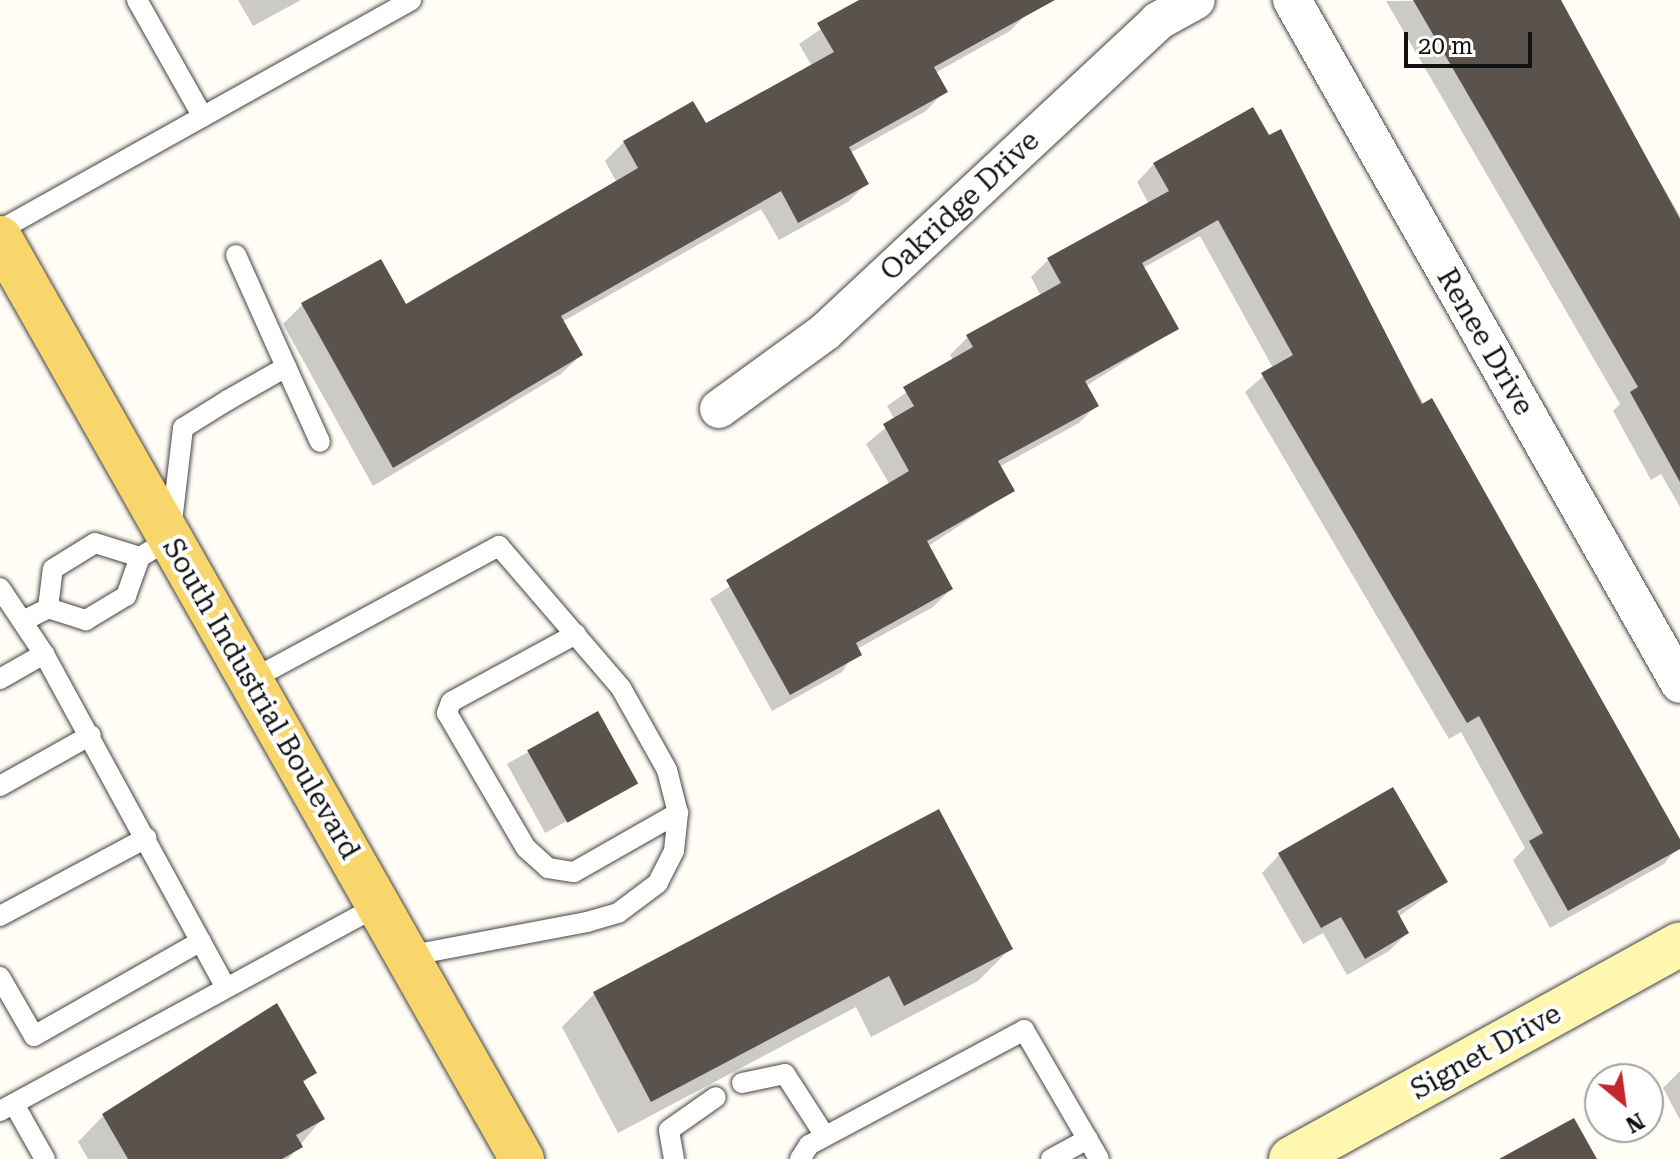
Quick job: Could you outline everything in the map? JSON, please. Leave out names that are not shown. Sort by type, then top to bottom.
[{"type":"main road","name":"South Industrial Boulevard","points":[[0,238],[14,272],[155,548],[251,680],[522,1159]]},
{"type":"street","name":"Oakridge Drive","points":[[719,409],[825,332],[1158,21],[1196,0]]},
{"type":"street","name":"Renee Drive","points":[[1292,0],[1680,684]]},
{"type":"street","name":"Signet Drive","points":[[1291,1159],[1337,1148],[1680,944]]},
{"type":"lane","points":[[137,0],[203,117]]},
{"type":"lane","points":[[0,230],[411,0]]},
{"type":"lane","points":[[236,255],[320,442]]},
{"type":"lane","points":[[23,621],[48,608],[86,620],[126,596],[155,548],[183,428],[286,367]]},
{"type":"lane","points":[[48,608],[53,569],[95,543],[155,548]]},
{"type":"lane","points":[[251,680],[490,547],[507,550],[621,688],[667,770],[678,813],[674,851],[658,883],[618,913],[407,956]]},
{"type":"lane","points":[[0,588],[44,654],[91,735],[225,986]]},
{"type":"lane","points":[[576,634],[451,702],[447,713],[526,848],[548,868],[574,872],[678,813]]},
{"type":"lane","points":[[0,679],[44,654]]},
{"type":"lane","points":[[0,786],[91,735]]},
{"type":"lane","points":[[0,916],[146,838]]},
{"type":"lane","points":[[45,1159],[7,1108],[225,986],[379,905]]},
{"type":"lane","points":[[0,977],[34,1036],[201,941]]},
{"type":"lane","points":[[800,1159],[825,1136],[1024,1030],[1099,1159]]},
{"type":"lane","points":[[742,1083],[785,1074],[825,1136]]},
{"type":"lane","points":[[674,1159],[669,1130],[716,1097]]},
{"type":"lane","points":[[1051,1159],[1088,1139]]},
{"type":"building","points":[[859,0],[1055,0],[934,67],[948,92],[849,147],[869,184],[798,223],[781,191],[561,316],[583,355],[393,468],[301,303],[381,259],[406,304],[638,168],[623,141],[693,101],[706,123],[834,52],[817,23]]},
{"type":"building","points":[[1413,0],[1561,0],[1680,219],[1680,482],[1630,392],[1638,387]]},
{"type":"building","points":[[1253,107],[1269,135],[1281,129],[1422,404],[1432,398],[1680,839],[1680,849],[1568,911],[1529,841],[1543,833],[1479,716],[1467,723],[1261,373],[1293,355],[1218,220],[1142,263],[1179,329],[1085,381],[1099,406],[998,461],[1015,491],[927,541],[953,589],[856,643],[862,655],[790,695],[726,580],[909,471],[883,424],[914,406],[903,387],[973,347],[966,335],[1061,283],[1047,258],[1169,191],[1153,163]]},
{"type":"building","points":[[598,711],[638,784],[567,823],[527,750]]},
{"type":"building","points":[[1393,787],[1448,882],[1397,911],[1409,933],[1365,959],[1341,917],[1321,928],[1278,853]]},
{"type":"building","points":[[939,809],[1013,949],[904,1006],[889,976],[651,1102],[593,992]]},
{"type":"building","points":[[277,1003],[317,1073],[303,1081],[325,1119],[296,1135],[303,1147],[282,1159],[128,1159],[102,1114]]},
{"type":"building","points":[[1574,1118],[1584,1136],[1584,1143],[1588,1143],[1597,1159],[1499,1159]]}]
